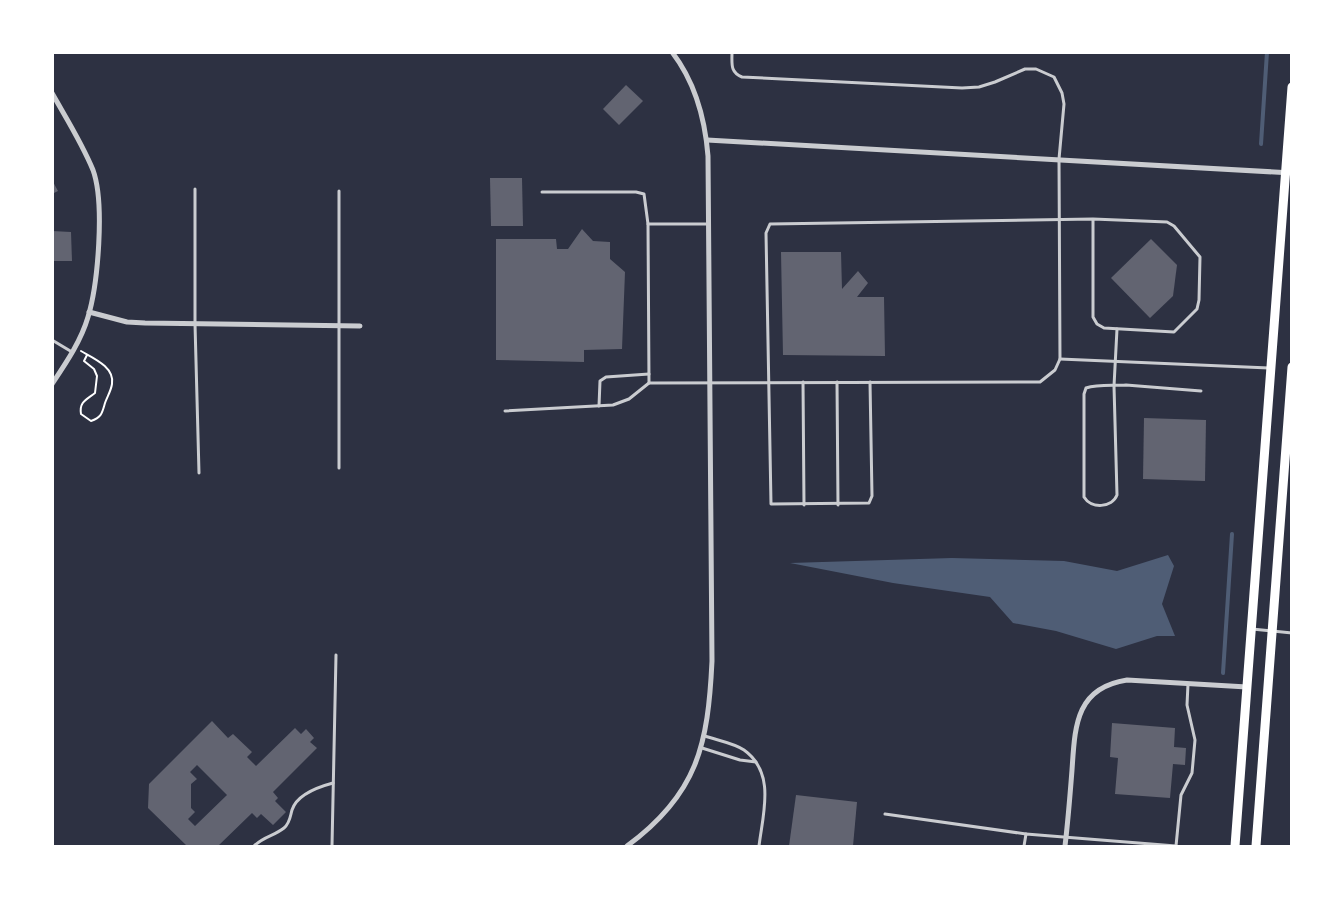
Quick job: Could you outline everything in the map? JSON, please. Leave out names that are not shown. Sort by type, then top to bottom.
[{"type":"main road","points":[[1235,846],[1270,368],[1288,173],[1292,87]]},
{"type":"main road","points":[[1256,846],[1292,367]]},
{"type":"street","points":[[627,846],[657,822],[674,802],[688,780],[702,748],[710,705],[712,661],[707,140],[698,100],[689,78],[672,52]]},
{"type":"street","points":[[52,93],[92,170],[98,195],[97,248],[89,312],[74,350],[52,384]]},
{"type":"street","points":[[707,140],[1288,173]]},
{"type":"street","points":[[89,312],[127,322],[360,326]]},
{"type":"street","points":[[1065,846],[1074,735],[1078,717],[1087,701],[1101,688],[1118,681],[1247,687]]},
{"type":"lane","points":[[504,410],[613,405],[628,399],[648,383],[1040,382],[1055,370],[1060,359],[1059,159],[1064,104],[1058,84],[1046,72],[1025,69],[995,82],[962,88],[742,77],[732,69],[732,52]]},
{"type":"lane","points":[[195,189],[198,473]]},
{"type":"lane","points":[[339,191],[339,468]]},
{"type":"lane","points":[[542,192],[636,192],[644,194],[648,224],[648,383]]},
{"type":"lane","points":[[870,382],[872,496],[869,503],[838,505],[771,504],[766,233],[770,224],[1093,219],[1167,222],[1174,226],[1200,257],[1197,309],[1174,332],[1104,328],[1097,324],[1093,317],[1093,219]]},
{"type":"lane","points":[[648,224],[709,224]]},
{"type":"lane","points":[[1118,329],[1114,386],[1117,494],[1115,501],[1110,504],[1092,505],[1087,503],[1084,497],[1084,394],[1086,388],[1092,386],[1114,386],[1201,392]]},
{"type":"lane","points":[[52,340],[74,350]]},
{"type":"lane","points":[[1060,359],[1270,368]]},
{"type":"lane","points":[[599,406],[600,381],[606,377],[648,374]]},
{"type":"lane","points":[[803,382],[804,505]]},
{"type":"lane","points":[[836,382],[838,505]]},
{"type":"lane","points":[[1251,628],[1292,633]]},
{"type":"lane","points":[[332,846],[336,655]]},
{"type":"lane","points":[[885,814],[1026,834],[1176,846],[1181,795],[1192,773],[1195,740],[1187,705],[1188,683]]},
{"type":"lane","points":[[705,736],[744,749],[763,772],[766,781],[759,846]]},
{"type":"lane","points":[[702,748],[740,760],[756,762]]},
{"type":"lane","points":[[254,846],[262,838],[284,828],[290,820],[292,808],[310,790],[333,783]]},
{"type":"lane","points":[[1024,846],[1026,834]]},
{"type":"path","points":[[74,350],[87,354],[102,364],[110,372],[113,383],[103,414],[91,421],[81,414],[80,406],[83,401],[95,393],[97,385],[94,369],[84,361],[87,354]]},
{"type":"water","points":[[1168,555],[1174,566],[1162,604],[1175,636],[1157,636],[1116,649],[1056,631],[1013,623],[990,597],[893,583],[790,563],[952,558],[1064,561],[1117,571]]},
{"type":"building","points":[[626,85],[643,101],[619,125],[603,109]]},
{"type":"building","points":[[490,178],[522,178],[523,226],[491,226]]},
{"type":"building","points":[[52,180],[58,191],[52,194]]},
{"type":"building","points":[[582,229],[593,241],[610,242],[610,259],[625,272],[622,349],[584,350],[584,362],[496,360],[496,239],[556,239],[557,249],[568,249]]},
{"type":"building","points":[[52,231],[71,232],[72,261],[52,261]]},
{"type":"building","points":[[1151,239],[1177,265],[1173,296],[1150,318],[1111,278]]},
{"type":"building","points":[[781,252],[841,252],[842,289],[858,271],[868,283],[857,297],[884,297],[885,356],[783,355]]},
{"type":"building","points":[[1144,418],[1206,420],[1205,481],[1143,479]]},
{"type":"building","points":[[212,721],[228,738],[233,734],[252,752],[247,757],[256,766],[295,728],[301,734],[306,729],[314,738],[310,742],[317,748],[273,792],[278,798],[275,801],[286,812],[273,825],[261,814],[257,818],[252,813],[218,846],[187,846],[148,808],[149,784]],"holes":[[[197,765],[227,795],[195,826],[188,819],[195,812],[191,808],[191,784],[197,779],[190,772]]]},
{"type":"building","points":[[1112,723],[1175,728],[1174,747],[1186,748],[1185,765],[1173,764],[1170,798],[1115,794],[1118,758],[1110,757]]},
{"type":"building","points":[[796,795],[857,802],[853,846],[789,846]]},
{"type":"waterway","points":[[1261,144],[1267,52]]},
{"type":"waterway","points":[[1223,673],[1232,534]]}]
